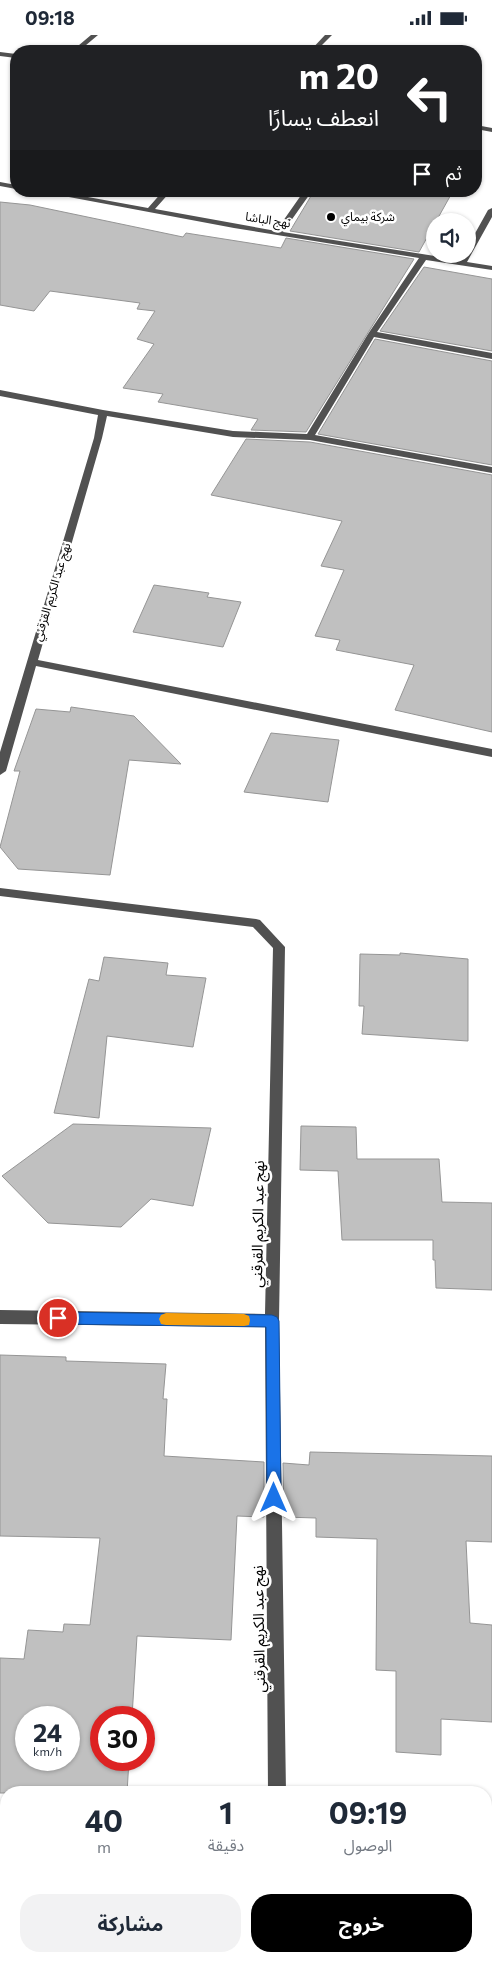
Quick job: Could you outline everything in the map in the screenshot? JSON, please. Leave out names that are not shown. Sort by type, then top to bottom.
[{"type":"street","points":[[82,45],[95,35]]},
{"type":"street","points":[[319,45],[329,35]]},
{"type":"street","name":"نهج الباشا","points":[[74,197],[278,233],[424,256]]},
{"type":"street","points":[[150,211],[162,197]]},
{"type":"street","points":[[278,233],[304,197]]},
{"type":"street","points":[[476,238],[492,210]]},
{"type":"street","points":[[310,437],[372,334],[424,256]]},
{"type":"street","name":"نهج الباشا","points":[[462,263],[492,269]]},
{"type":"street","points":[[372,334],[492,356]]},
{"type":"street","points":[[0,393],[102,413],[233,434],[310,437],[492,470]]},
{"type":"street","name":"نهج عبد الكريم القرقني","points":[[0,771],[98,438],[102,413]]},
{"type":"street","points":[[32,662],[492,753]]},
{"type":"street","name":"نهج عبد الكريم القرقني","points":[[0,892],[256,923],[279,947],[272,1321],[277,1786]]},
{"type":"street","points":[[0,1317],[272,1321]]},
{"type":"building","points":[[310,197],[450,197],[441,213],[426,213],[426,239],[419,252],[290,231]]},
{"type":"building","points":[[0,202],[30,205],[183,237],[186,233],[281,248],[286,238],[414,259],[306,432],[251,430],[258,419],[158,402],[163,394],[123,388],[154,344],[137,339],[155,311],[137,309],[140,303],[50,291],[34,311],[0,305]]},
{"type":"building","points":[[424,267],[492,279],[492,351],[380,331]]},
{"type":"building","points":[[375,339],[492,361],[492,465],[318,434]]},
{"type":"building","points":[[246,439],[310,442],[492,475],[492,732],[395,710],[414,665],[336,650],[340,640],[315,636],[344,570],[321,566],[342,521],[211,495]]},
{"type":"building","points":[[154,585],[209,593],[207,597],[241,602],[223,647],[133,632]]},
{"type":"building","points":[[71,707],[134,716],[181,764],[129,760],[110,875],[18,869],[0,847],[20,771],[14,771],[36,709],[70,712]]},
{"type":"building","points":[[271,733],[339,740],[328,802],[244,792]]},
{"type":"building","points":[[400,953],[468,959],[468,1041],[362,1034],[364,1006],[359,1006],[360,954],[400,955]]},
{"type":"building","points":[[104,957],[168,963],[166,975],[206,978],[193,1047],[107,1036],[99,1118],[54,1113],[89,979],[99,981]]},
{"type":"building","points":[[73,1124],[211,1128],[193,1206],[151,1199],[121,1227],[48,1223],[2,1176]]},
{"type":"building","points":[[301,1126],[356,1127],[357,1159],[439,1159],[442,1202],[492,1203],[492,1290],[436,1288],[433,1240],[342,1240],[338,1171],[300,1170]]},
{"type":"building","points":[[0,1355],[66,1357],[66,1361],[166,1364],[163,1399],[167,1399],[164,1456],[264,1462],[264,1517],[237,1516],[231,1640],[137,1636],[133,1706],[90,1706],[90,1771],[128,1771],[127,1786],[0,1786],[0,1658],[24,1659],[28,1630],[63,1632],[64,1624],[90,1625],[100,1538],[0,1536]]},
{"type":"building","points":[[310,1452],[492,1456],[492,1542],[466,1541],[470,1623],[492,1625],[492,1722],[441,1719],[441,1755],[396,1752],[396,1671],[376,1670],[377,1539],[316,1537],[316,1518],[284,1517],[283,1463],[309,1465]]},
{"type":"slow traffic","points":[[166,1319],[244,1320]]},
{"type":"place","name":"شركة بيماي","points":[[331,217]]},
{"type":"route","points":[[58,1318],[272,1321],[274,1498]]}]
